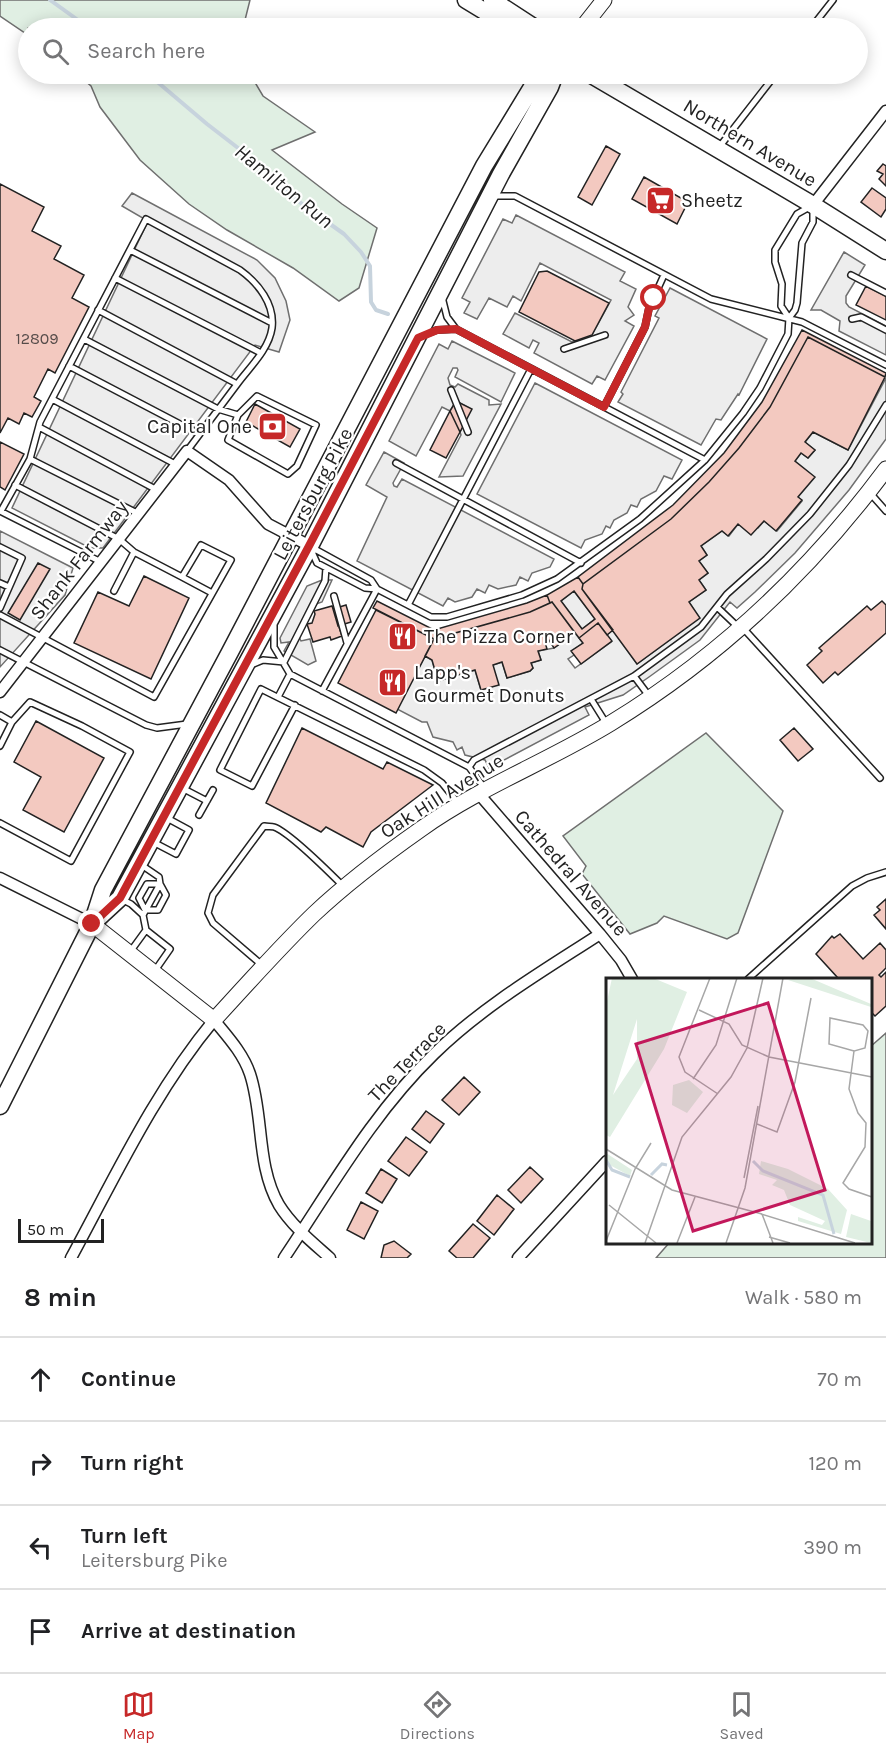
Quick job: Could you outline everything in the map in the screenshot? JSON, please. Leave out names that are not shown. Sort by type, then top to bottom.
[{"type":"main road","points":[[479,2],[481,16],[484,18]]},
{"type":"main road","points":[[479,2],[499,18]]},
{"type":"main road","points":[[479,2],[513,18]]},
{"type":"main road","points":[[484,166],[523,84]]},
{"type":"main road","name":"Leitersburg Pike","points":[[0,1106],[92,924],[103,890],[484,166],[534,84]]},
{"type":"main road","name":"Leitersburg Pike","points":[[92,924],[120,898],[139,864],[309,546],[489,197],[551,84]]},
{"type":"main road","name":"Northern Avenue","points":[[607,84],[718,148],[886,251]]},
{"type":"street","points":[[590,18],[604,0]]},
{"type":"street","points":[[813,205],[886,111]]},
{"type":"street","points":[[187,451],[229,480],[268,524],[309,546]]},
{"type":"street","name":"Shank Farmway","points":[[0,692],[187,451]]},
{"type":"street","name":"Oak Hill Avenue","points":[[71,1258],[160,1095],[188,1051],[263,966],[316,913],[423,828],[483,792],[608,725],[705,658],[777,596],[869,492],[886,469]]},
{"type":"street","name":"Cathedral Avenue","points":[[483,792],[621,960],[631,978]]},
{"type":"street","points":[[0,878],[92,924],[214,1020],[239,1051],[250,1073],[271,1189],[280,1206],[301,1232],[330,1258]]},
{"type":"street","name":"The Terrace","points":[[284,1258],[367,1132],[435,1053],[509,993],[600,934]]},
{"type":"street","points":[[518,1258],[606,1162]]},
{"type":"lane","points":[[819,18],[833,0]]},
{"type":"lane","points":[[718,148],[768,84]]},
{"type":"lane","points":[[489,197],[511,195],[715,300],[789,318],[821,331],[886,365]]},
{"type":"lane","points":[[309,546],[317,563],[365,588],[377,589],[431,616],[447,617],[533,591],[581,563],[640,519],[705,460],[743,414],[760,388],[789,332],[789,318],[782,306],[782,284],[775,262],[775,250],[797,214],[813,205],[813,222],[802,243],[795,310],[789,318]]},
{"type":"lane","points":[[101,562],[0,511],[30,459],[39,427],[52,399],[146,219],[226,261],[252,278],[268,302],[272,323],[269,338],[261,353],[187,451]]},
{"type":"lane","points":[[130,250],[272,323]]},
{"type":"lane","points":[[851,274],[886,293]]},
{"type":"lane","points":[[604,407],[645,327],[649,308],[664,275]]},
{"type":"lane","points":[[116,278],[261,353]]},
{"type":"lane","points":[[441,292],[446,313],[456,329],[705,460]]},
{"type":"lane","points":[[98,310],[237,384]]},
{"type":"lane","points":[[852,319],[861,317],[886,330]]},
{"type":"lane","points":[[418,338],[437,330],[456,329]]},
{"type":"lane","points":[[564,349],[605,335]]},
{"type":"lane","points":[[84,339],[218,409],[238,415]]},
{"type":"lane","points":[[69,366],[199,434]]},
{"type":"lane","points":[[408,605],[531,369]]},
{"type":"lane","points":[[451,390],[468,432]]},
{"type":"lane","points":[[257,396],[316,425],[297,466],[288,474],[228,440],[238,415],[257,396]]},
{"type":"lane","points":[[52,399],[177,465]]},
{"type":"lane","points":[[469,767],[474,760],[634,676],[701,627],[727,594],[766,559],[810,514],[849,465],[886,405]]},
{"type":"lane","points":[[39,427],[157,490]]},
{"type":"lane","points":[[30,459],[139,514]]},
{"type":"lane","points":[[396,463],[581,563]]},
{"type":"lane","points":[[15,485],[119,539],[134,552],[212,593]]},
{"type":"lane","points":[[869,492],[886,511]]},
{"type":"lane","points":[[0,615],[154,697],[231,560],[201,545],[182,577]]},
{"type":"lane","points":[[309,546],[370,580],[377,589]]},
{"type":"lane","points":[[0,547],[22,558],[0,608]]},
{"type":"lane","points":[[114,591],[134,552]]},
{"type":"lane","points":[[284,662],[325,581],[326,568]]},
{"type":"lane","points":[[0,583],[9,587]]},
{"type":"lane","points":[[322,691],[377,589]]},
{"type":"lane","points":[[334,596],[347,643]]},
{"type":"lane","points":[[277,606],[273,643],[290,674],[469,767],[483,792]]},
{"type":"lane","points":[[717,607],[741,628],[880,778]]},
{"type":"lane","points":[[0,650],[146,725],[157,728],[191,723]]},
{"type":"lane","points":[[238,676],[252,664],[260,661],[284,662]]},
{"type":"lane","points":[[278,697],[290,674]]},
{"type":"lane","points":[[634,676],[650,698]]},
{"type":"lane","points":[[294,705],[252,786],[220,770],[261,688],[424,770],[442,783],[460,806]]},
{"type":"lane","points":[[591,699],[608,725]]},
{"type":"lane","points":[[0,746],[12,722],[30,702],[130,752],[71,861],[0,823]]},
{"type":"lane","points":[[0,715],[12,722]]},
{"type":"lane","points":[[180,787],[207,801]]},
{"type":"lane","points":[[199,815],[213,790]]},
{"type":"lane","points":[[151,841],[176,854],[189,830],[164,816]]},
{"type":"lane","points":[[263,966],[213,923],[208,913],[213,895],[264,826],[274,827],[282,832],[319,862],[345,888]]},
{"type":"lane","points":[[120,898],[144,913],[158,910],[166,895],[159,877],[139,864]]},
{"type":"lane","points":[[749,978],[852,886],[886,872]]},
{"type":"lane","points":[[129,953],[146,930],[139,898],[147,884],[160,884]]},
{"type":"lane","points":[[144,913],[160,884]]},
{"type":"lane","points":[[146,930],[170,949],[154,972]]},
{"type":"green space","points":[[0,0],[250,0],[246,18],[18,18],[18,28],[0,16]]},
{"type":"green space","points":[[89,84],[256,84],[263,96],[315,132],[272,150],[377,228],[359,288],[339,301],[293,268],[227,230],[189,204],[140,160],[100,107]]},
{"type":"green space","points":[[706,733],[783,811],[738,933],[727,939],[664,916],[657,923],[630,934],[582,874],[586,866],[563,836]]},
{"type":"green space","points":[[886,1033],[886,1258],[656,1258],[669,1243],[871,1243],[871,1046]]},
{"type":"shaded area","points":[[132,193],[257,260],[275,278],[286,301],[290,320],[279,352],[255,345],[103,548],[90,548],[12,508],[148,221],[122,206]]},
{"type":"shaded area","points":[[516,215],[625,272],[620,281],[636,289],[628,307],[634,315],[625,321],[634,326],[605,380],[597,376],[592,384],[534,353],[539,343],[533,340],[529,348],[503,334],[515,313],[572,342],[592,335],[611,300],[540,263],[521,301],[513,296],[507,307],[489,298],[477,319],[464,313],[470,302],[462,298],[503,219],[512,223]]},
{"type":"shaded area","points":[[844,252],[865,265],[846,296],[846,303],[849,307],[886,326],[886,355],[839,331],[840,321],[821,310],[811,310]]},
{"type":"shaded area","points":[[670,288],[767,339],[739,395],[721,420],[716,419],[701,445],[618,402],[659,318],[655,316]]},
{"type":"shaded area","points":[[452,341],[515,373],[501,402],[455,377],[458,370],[453,368],[448,378],[450,385],[455,387],[458,384],[489,400],[489,405],[501,404],[463,476],[439,477],[461,435],[460,432],[471,409],[456,401],[450,411],[442,407],[416,456],[389,441],[439,344],[448,349]]},
{"type":"shaded area","points":[[886,378],[886,439],[849,490],[795,553],[755,592],[737,608],[730,602],[700,640],[623,695],[585,707],[589,715],[489,768],[485,760],[465,755],[462,747],[457,750],[453,742],[433,737],[427,722],[422,722],[397,709],[425,656],[432,660],[438,681],[475,670],[481,690],[493,665],[502,662],[507,678],[530,671],[533,668],[531,663],[541,660],[538,651],[554,648],[575,633],[583,643],[572,651],[574,655],[568,659],[575,668],[611,642],[607,635],[613,630],[637,664],[699,618],[689,602],[706,590],[699,580],[708,573],[699,561],[707,555],[701,546],[722,531],[729,536],[738,524],[758,528],[764,521],[777,531],[802,501],[798,497],[795,461],[801,453],[808,458],[815,450],[805,442],[813,432],[848,450]]},
{"type":"shaded area","points":[[535,383],[682,460],[672,479],[664,476],[656,491],[641,499],[637,507],[631,505],[627,513],[614,520],[610,528],[606,526],[602,534],[585,540],[581,548],[477,494]]},
{"type":"shaded area","points":[[384,452],[404,463],[393,483],[394,486],[397,487],[402,479],[554,559],[550,567],[532,573],[528,581],[520,577],[516,585],[498,589],[489,585],[485,593],[477,589],[472,597],[455,602],[448,598],[443,606],[357,561],[387,497],[366,485]]},
{"type":"shaded area","points":[[0,531],[73,568],[65,595],[0,667]]},
{"type":"shaded area","points":[[322,580],[332,580],[322,602],[316,604],[299,637],[301,641],[310,639],[316,661],[308,665],[284,651],[289,642],[281,643],[280,638],[307,586]]},
{"type":"shaded area","points":[[574,591],[595,619],[582,629],[561,601]]},
{"type":"building","points":[[606,146],[620,154],[592,205],[578,197]]},
{"type":"building","points":[[883,164],[886,166],[886,186],[879,179],[883,174],[877,171]]},
{"type":"building","name":"Sheetz","points":[[644,177],[688,202],[677,224],[632,199]]},
{"type":"building","points":[[0,184],[44,207],[32,231],[61,246],[54,259],[84,275],[72,298],[89,307],[55,373],[48,369],[34,397],[41,401],[32,417],[24,413],[19,424],[8,418],[0,433]]},
{"type":"building","points":[[872,188],[886,198],[886,209],[881,217],[861,202]]},
{"type":"building","points":[[547,271],[609,303],[592,335],[575,341],[519,312],[539,272]]},
{"type":"building","points":[[866,286],[886,296],[886,320],[856,305]]},
{"type":"building","points":[[802,330],[886,373],[885,377],[808,337],[770,407],[739,448],[709,482],[671,519],[583,584],[578,577],[673,505],[724,453],[762,402]]},
{"type":"building","points":[[808,337],[885,377],[848,450],[813,432],[805,442],[815,450],[808,458],[801,453],[795,461],[815,477],[798,497],[802,500],[776,531],[764,521],[751,535],[738,524],[728,536],[722,531],[701,546],[707,555],[699,561],[708,573],[699,580],[706,590],[689,602],[700,618],[637,664],[582,589],[583,584],[671,519],[709,482],[739,448],[770,407]]},
{"type":"building","points":[[456,401],[472,409],[460,432],[450,411]]},
{"type":"building","name":"Capital One","points":[[255,404],[300,429],[290,447],[246,422]]},
{"type":"building","points":[[450,411],[460,432],[446,458],[430,450]]},
{"type":"building","points":[[0,442],[24,454],[5,490],[0,487]]},
{"type":"building","points":[[38,563],[50,569],[20,620],[8,613]]},
{"type":"building","points":[[144,576],[189,598],[151,679],[74,643],[98,592],[129,606]]},
{"type":"building","points":[[578,577],[583,584],[582,589],[613,630],[607,635],[598,623],[579,638],[552,602],[550,603],[547,595]],"holes":[[[574,591],[595,619],[582,629],[561,601]]]},
{"type":"building","points":[[547,595],[550,603],[530,612],[434,639],[373,608],[377,601],[434,630]]},
{"type":"building","points":[[882,601],[886,605],[886,633],[838,675],[835,672],[823,683],[807,665],[822,651],[819,648],[867,606],[871,610]]},
{"type":"building","points":[[552,602],[575,633],[554,648],[547,637],[544,639],[547,649],[538,651],[541,660],[531,663],[533,668],[530,671],[507,678],[502,662],[493,665],[499,685],[481,690],[475,670],[438,681],[432,660],[425,656],[434,639],[530,612]]},
{"type":"building","points":[[346,605],[351,622],[338,626],[333,609]]},
{"type":"building","points":[[332,606],[342,636],[313,642],[307,624],[312,623],[314,611]]},
{"type":"building","points":[[376,610],[434,639],[396,713],[338,683]]},
{"type":"building","points":[[598,623],[612,641],[581,664],[571,651],[583,643],[579,638]]},
{"type":"building","points":[[36,721],[104,758],[64,832],[23,810],[41,777],[14,762]]},
{"type":"building","points":[[302,728],[383,769],[387,762],[433,785],[371,832],[363,847],[326,827],[321,832],[266,803]]},
{"type":"building","points":[[794,728],[813,749],[798,761],[780,740]]},
{"type":"building","points":[[886,899],[886,929],[874,915],[880,910],[877,907]]},
{"type":"building","points":[[840,934],[863,959],[880,943],[886,950],[886,968],[879,975],[881,977],[886,972],[886,1006],[875,1016],[871,1012],[871,978],[836,978],[816,954],[832,936],[834,938]]},
{"type":"building","points":[[464,1077],[480,1092],[459,1115],[442,1100]]},
{"type":"building","points":[[426,1111],[444,1124],[430,1143],[412,1129]]},
{"type":"building","points":[[406,1137],[427,1152],[409,1176],[388,1161]]},
{"type":"building","points":[[530,1167],[543,1179],[521,1203],[508,1190]]},
{"type":"building","points":[[381,1169],[397,1179],[382,1203],[366,1193]]},
{"type":"building","points":[[497,1195],[514,1209],[494,1235],[477,1221]]},
{"type":"building","points":[[361,1202],[378,1211],[364,1239],[347,1230]]},
{"type":"building","points":[[473,1224],[490,1238],[473,1258],[457,1258],[449,1251]]},
{"type":"building","points":[[394,1241],[411,1254],[407,1258],[381,1258],[384,1245]]},
{"type":"waterway","name":"Hamilton Run","points":[[50,0],[75,18]]},
{"type":"waterway","name":"Hamilton Run","points":[[160,84],[251,158],[302,204],[344,234],[361,252],[370,266],[371,302],[376,310],[388,314]]},
{"type":"place","name":"Sheetz","points":[[660,200]]},
{"type":"place","name":"Capital One","points":[[273,426]]},
{"type":"place","name":"The Pizza Corner","points":[[403,636]]},
{"type":"place","name":"Lapp's Gourmet Donuts","points":[[393,683]]},
{"type":"route","points":[[92,924],[120,898],[418,338],[432,331],[456,329],[604,407],[645,327],[649,308],[654,298]]}]
